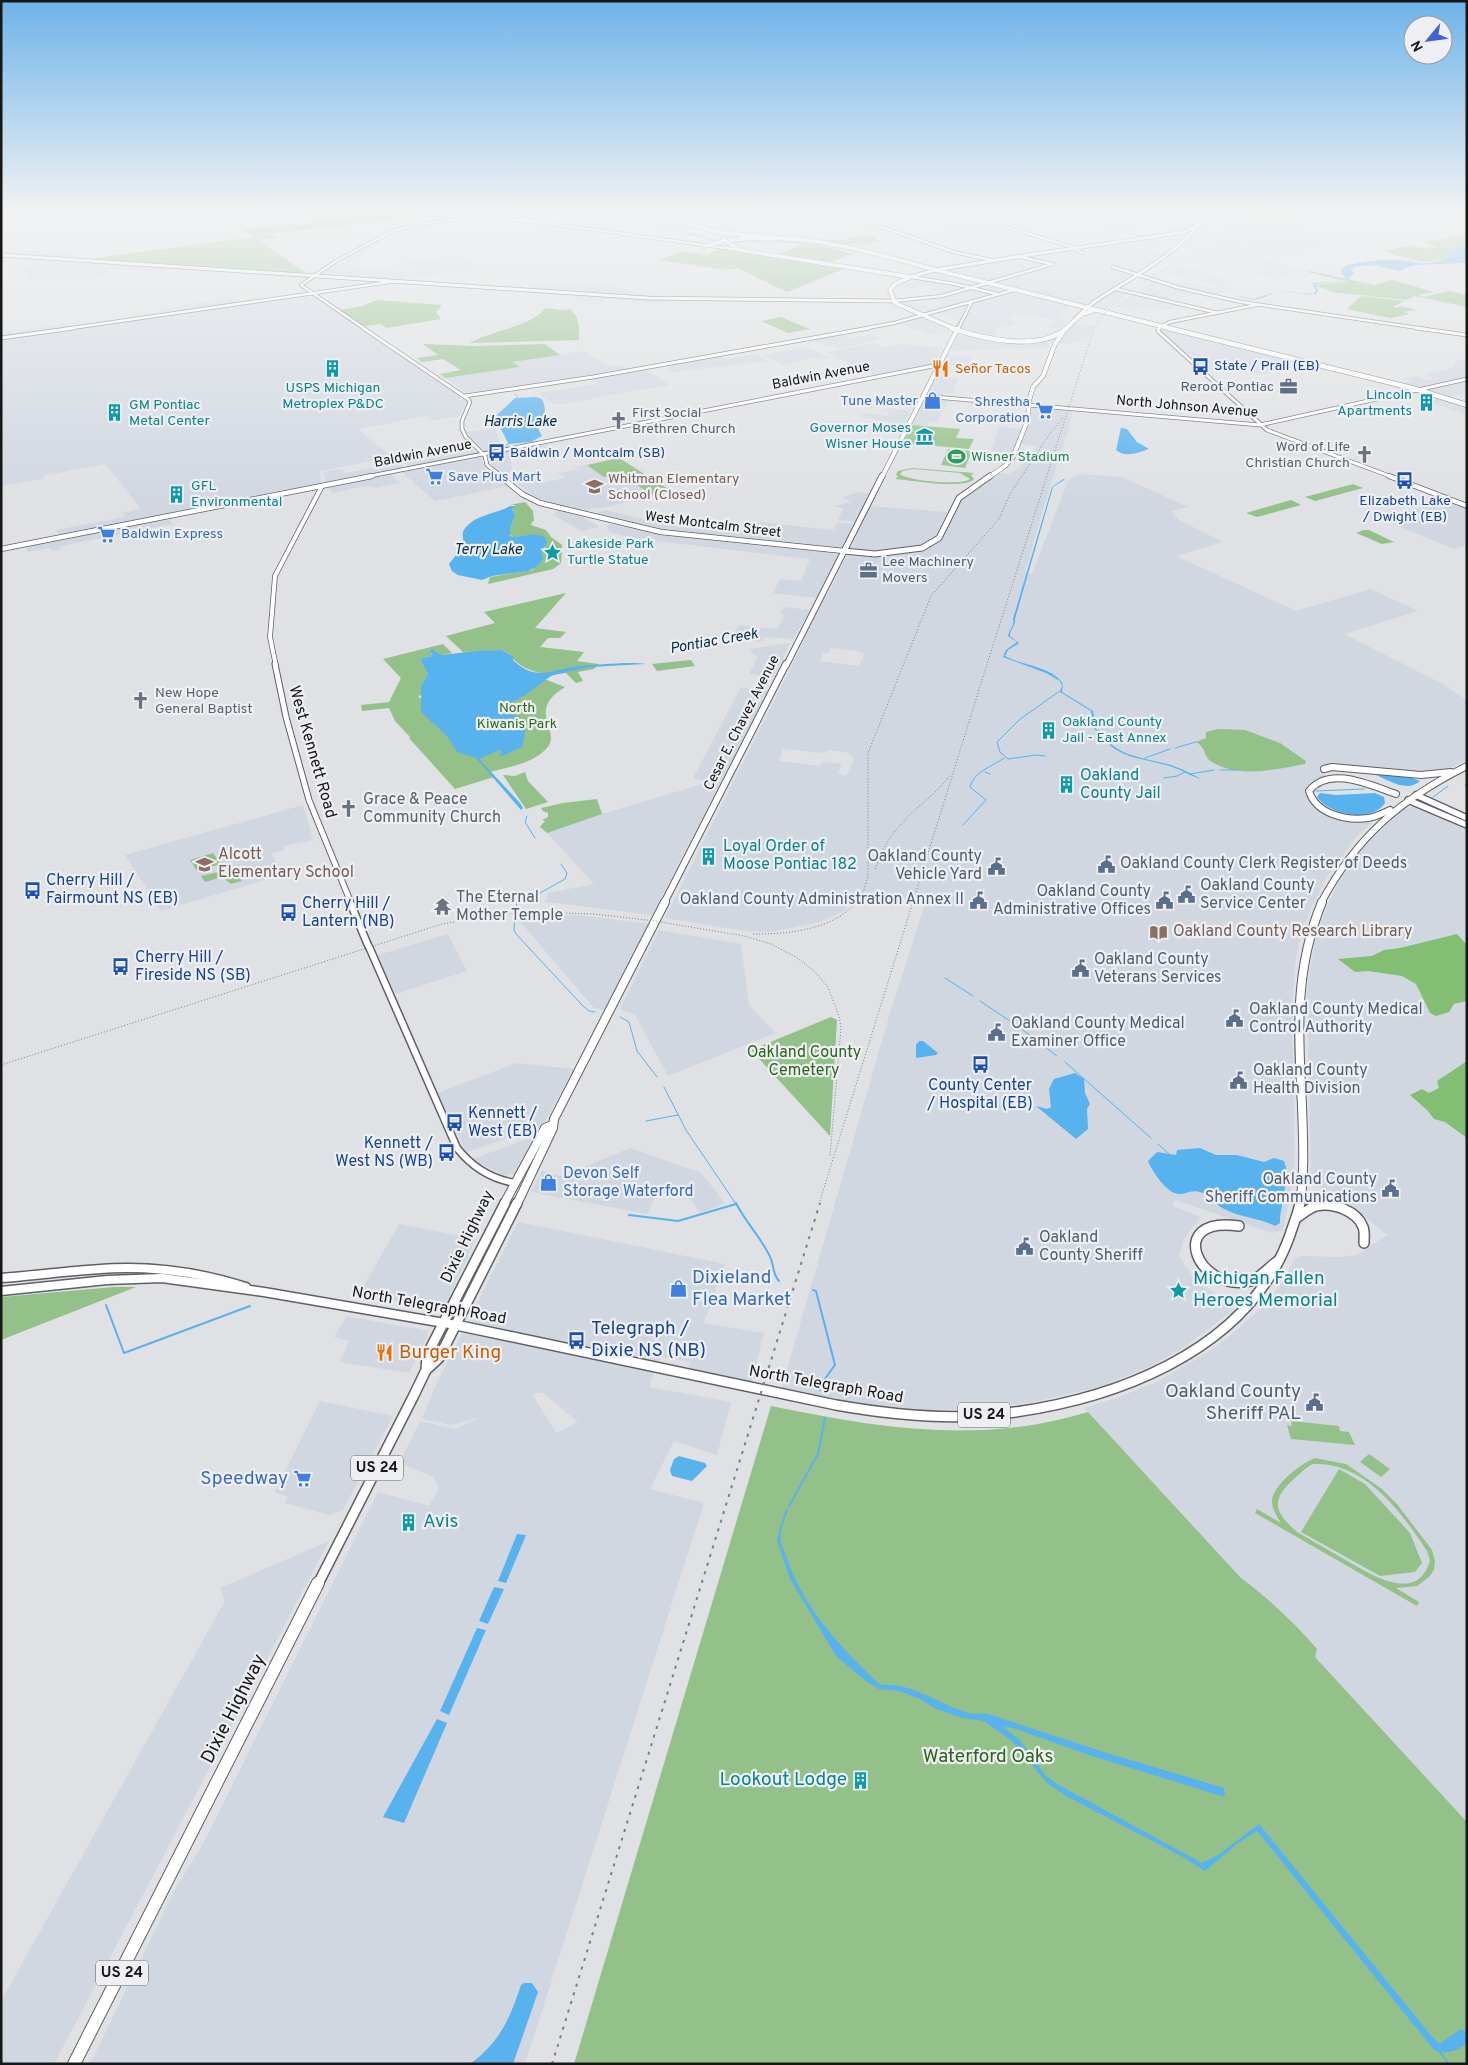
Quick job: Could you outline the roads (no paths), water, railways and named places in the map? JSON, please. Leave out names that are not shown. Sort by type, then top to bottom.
[{"type":"highway","points":[[903,307],[957,330],[979,336],[1002,339],[1031,339],[1054,335],[1064,331],[1076,318],[1087,312],[1108,314]]},
{"type":"highway","points":[[1085,308],[1419,390],[1467,405]]},
{"type":"main road","points":[[1,338],[213,307]]},
{"type":"main road","points":[[334,307],[465,396]]},
{"type":"main road","points":[[1271,307],[1302,311],[1301,309]]},
{"type":"main road","points":[[1271,307],[1467,334]]},
{"type":"main road","points":[[1283,307],[1467,334]]},
{"type":"main road","points":[[1286,307],[1290,308]]},
{"type":"main road","points":[[1076,318],[1085,308]]},
{"type":"main road","points":[[1316,314],[1337,314]]},
{"type":"main road","points":[[1362,320],[1396,323],[1394,322]]},
{"type":"main road","points":[[940,323],[951,330],[953,335]]},
{"type":"main road","points":[[1162,326],[1158,329],[1159,332],[1260,425],[1275,434],[1467,506]]},
{"type":"main road","points":[[1434,330],[1431,329],[1462,332]]},
{"type":"main road","name":"Cesar E. Chavez Avenue","points":[[552,1127],[957,330]]},
{"type":"main road","points":[[844,551],[875,554],[902,552],[922,548],[936,541],[941,536],[959,498],[1005,466],[1013,457],[1028,419],[1029,404],[1034,386],[1043,376],[1055,344],[1064,331]]},
{"type":"main road","points":[[1054,335],[1055,344]]},
{"type":"main road","name":"Baldwin Avenue","points":[[1,549],[938,365]]},
{"type":"main road","name":"West Montcalm Street","points":[[465,396],[470,402],[463,416],[462,429],[470,442],[483,454],[489,467],[533,500],[551,507],[665,533],[844,551]]},
{"type":"main road","points":[[605,524],[615,522]]},
{"type":"main road","name":"North Telegraph Road","points":[[456,1325],[855,1409],[917,1416],[990,1415],[1031,1410],[1081,1400],[1131,1383],[1169,1365],[1210,1340],[1235,1319],[1264,1286],[1281,1260],[1296,1218],[1301,1193],[1302,1167],[1299,995],[1306,947],[1320,903],[1340,868],[1368,834],[1399,806],[1467,766]]},
{"type":"main road","points":[[1324,769],[1332,767],[1420,775],[1455,772]]},
{"type":"main road","points":[[1396,794],[1358,781],[1339,778],[1319,781],[1309,791],[1312,800],[1320,807],[1349,817],[1374,817],[1399,806]]},
{"type":"main road","points":[[1416,795],[1467,818]]},
{"type":"main road","points":[[1408,800],[1449,815],[1457,812]]},
{"type":"main road","points":[[1421,805],[1467,825]]},
{"type":"main road","name":"Dixie Highway","points":[[426,1370],[427,1355],[515,1183],[545,1128],[552,1127]]},
{"type":"main road","name":"Dixie Highway","points":[[74,2064],[426,1370],[439,1358],[456,1325],[529,1180],[552,1127]]},
{"type":"main road","points":[[502,1232],[521,1188],[519,1184],[515,1183]]},
{"type":"main road","points":[[1296,1218],[1316,1206],[1341,1208],[1351,1213],[1361,1223],[1364,1230],[1364,1242]]},
{"type":"main road","points":[[1239,1226],[1216,1225],[1205,1231],[1197,1239],[1194,1246],[1195,1254],[1208,1271],[1228,1280],[1249,1282],[1258,1278],[1267,1268],[1281,1260]]},
{"type":"street","points":[[465,396],[602,376],[894,324],[955,307]]},
{"type":"street","points":[[957,330],[969,307]]},
{"type":"street","points":[[1194,307],[1218,313]]},
{"type":"street","points":[[1162,326],[1171,322],[1245,307]]},
{"type":"street","name":"North Johnson Avenue","points":[[923,396],[1260,425],[1467,379]]},
{"type":"street","name":"West Kennett Road","points":[[322,486],[275,576],[270,637],[286,718],[309,800],[368,946],[455,1145],[464,1157],[477,1167],[505,1182],[515,1183]]},
{"type":"street","name":"North Telegraph Road","points":[[1,1278],[129,1268],[182,1273],[223,1280],[264,1292]]},
{"type":"street","name":"North Telegraph Road","points":[[1,1290],[107,1280],[162,1278],[264,1292],[456,1325]]},
{"type":"water","name":"Harris Lake","points":[[536,397],[542,399],[545,410],[538,424],[542,436],[531,442],[509,444],[505,447],[508,443],[495,421],[496,416],[515,398]]},
{"type":"water","points":[[1121,428],[1127,429],[1137,442],[1149,449],[1127,454],[1116,450]]},
{"type":"water","points":[[1065,478],[1053,487],[1015,624],[1010,634],[1019,643],[1008,650],[1005,656],[1056,676],[1062,682],[1063,685],[1062,692],[1093,711],[1096,729],[1107,736],[1118,749],[1137,757],[1168,764],[1201,779],[1167,765],[1136,758],[1116,750],[1105,737],[1094,729],[1091,711],[1060,692],[1056,693],[1060,691],[1062,686],[1060,681],[1046,673],[1003,657],[1006,650],[1017,642],[1008,636],[1009,631],[1013,624],[1052,487]]},
{"type":"water","name":"Terry Lake","points":[[510,506],[516,506],[512,509],[515,516],[510,529],[510,536],[542,535],[546,538],[547,543],[542,551],[543,560],[536,567],[528,571],[492,576],[482,580],[458,575],[452,571],[449,564],[461,547],[463,532],[468,525],[479,518]]},
{"type":"water","points":[[432,649],[442,655],[501,650],[513,656],[513,660],[522,667],[538,673],[579,666],[622,663],[645,664],[590,667],[551,676],[524,696],[500,708],[500,711],[519,717],[524,722],[525,731],[522,747],[502,756],[499,756],[502,752],[500,750],[479,759],[520,803],[523,808],[521,810],[476,758],[457,752],[447,736],[421,712],[421,686],[428,674],[421,660],[418,659],[433,656],[429,650]]},
{"type":"water","points":[[1374,774],[1409,777],[1420,781],[1409,786],[1403,786]]},
{"type":"water","points":[[1320,793],[1336,795],[1375,793],[1384,797],[1385,803],[1379,810],[1361,815],[1351,815],[1323,803],[1317,797]]},
{"type":"water","points":[[919,1041],[923,1041],[938,1053],[936,1055],[916,1058],[916,1045]]},
{"type":"water","points":[[1075,1073],[1084,1079],[1085,1093],[1090,1104],[1087,1109],[1088,1129],[1076,1139],[1036,1106],[1047,1109],[1051,1107],[1049,1089],[1054,1079]]},
{"type":"water","points":[[1200,1148],[1216,1155],[1237,1155],[1264,1162],[1274,1158],[1284,1161],[1288,1174],[1283,1178],[1285,1186],[1280,1223],[1275,1226],[1230,1212],[1200,1192],[1176,1194],[1161,1182],[1148,1161],[1157,1152],[1176,1155],[1177,1150]]},
{"type":"water","points":[[679,1456],[705,1463],[707,1466],[692,1481],[672,1476],[670,1470],[674,1459]]},
{"type":"water","points":[[780,1529],[782,1531],[781,1544],[793,1574],[811,1608],[848,1653],[881,1685],[892,1685],[913,1690],[965,1712],[988,1714],[1107,1753],[1224,1788],[1225,1796],[1221,1796],[1089,1755],[1013,1728],[1003,1727],[1020,1740],[1046,1776],[1057,1784],[1202,1863],[1218,1855],[1259,1824],[1439,2044],[1461,2029],[1467,2032],[1467,2044],[1451,2052],[1434,2050],[1257,1831],[1237,1844],[1205,1871],[1183,1857],[1066,1796],[1047,1783],[1012,1741],[984,1721],[962,1718],[934,1708],[920,1699],[899,1691],[879,1689],[867,1682],[836,1656],[790,1579],[777,1540]]},
{"type":"water","points":[[517,1534],[526,1535],[506,1583],[498,1581]]},
{"type":"water","points":[[494,1587],[504,1589],[488,1624],[479,1621]]},
{"type":"water","points":[[477,1628],[486,1630],[449,1715],[440,1711]]},
{"type":"water","points":[[437,1719],[447,1723],[404,1823],[383,1817]]},
{"type":"water","points":[[532,1983],[538,1992],[513,2064],[470,2064],[489,2047],[503,2029],[521,1985]]},
{"type":"waterway","points":[[515,394],[518,397]]},
{"type":"waterway","points":[[1045,756],[1036,755],[1008,759],[1000,752],[997,742],[1019,720],[1057,693]]},
{"type":"waterway","points":[[1175,748],[1196,742]]},
{"type":"waterway","points":[[1145,758],[1170,749]]},
{"type":"waterway","points":[[963,825],[986,800],[970,787],[975,777],[1004,758]]},
{"type":"waterway","points":[[1190,774],[1214,770]]},
{"type":"waterway","points":[[1220,770],[1238,770]]},
{"type":"waterway","points":[[985,772],[990,774]]},
{"type":"waterway","points":[[1164,778],[1177,776],[1185,772]]},
{"type":"waterway","points":[[1433,797],[1448,786]]},
{"type":"waterway","points":[[1316,791],[1364,789]]},
{"type":"waterway","points":[[527,816],[525,822],[535,838]]},
{"type":"waterway","points":[[516,911],[517,902],[531,898],[565,879],[567,873],[561,864]]},
{"type":"waterway","points":[[515,914],[514,930],[516,934],[582,1005],[589,1011],[595,1012]]},
{"type":"waterway","points":[[945,978],[973,996]]},
{"type":"waterway","points":[[980,1001],[1019,1027]]},
{"type":"waterway","points":[[620,1017],[629,1022],[637,1051],[657,1077]]},
{"type":"waterway","points":[[1023,1030],[1057,1056]]},
{"type":"waterway","points":[[1065,1062],[1151,1138]]},
{"type":"waterway","points":[[629,1215],[678,1221],[736,1204],[686,1130],[664,1087]]},
{"type":"waterway","points":[[646,1121],[678,1115]]},
{"type":"waterway","points":[[1158,1144],[1170,1155]]},
{"type":"waterway","points":[[736,1203],[768,1252],[779,1281]]},
{"type":"waterway","points":[[813,1290],[816,1291],[835,1365],[822,1383],[820,1390]]},
{"type":"waterway","points":[[106,1305],[124,1353],[250,1306]]},
{"type":"waterway","points":[[789,1506],[818,1454],[825,1418]]},
{"type":"waterway","points":[[780,1529],[787,1510]]},
{"type":"waterway","points":[[1440,2052],[1449,2064]]},
{"type":"railway","points":[[819,1204],[1094,328],[1111,307]]},
{"type":"railway","points":[[753,934],[783,933],[814,928],[841,915],[853,906],[862,894],[868,876],[868,753],[931,596],[999,519],[1010,494],[1051,432],[1063,418]]},
{"type":"railway","points":[[875,869],[890,838],[950,775]]},
{"type":"railway","points":[[1,1065],[442,924],[505,914],[535,912],[594,914],[655,921],[744,936],[771,944],[796,957],[814,971],[828,987],[839,1016],[841,1028],[830,1156]]},
{"type":"railway","points":[[552,2064],[820,1203]]},
{"type":"place","name":"State / Prall (EB)","points":[[1200,366]]},
{"type":"place","name":"USPS Michigan Metroplex P&DC","points":[[333,368]]},
{"type":"place","name":"Señor Tacos","points":[[941,369]]},
{"type":"place","name":"Reroot Pontiac","points":[[1288,387]]},
{"type":"place","name":"Tune Master","points":[[932,401]]},
{"type":"place","name":"Lincoln Apartments","points":[[1426,403]]},
{"type":"place","name":"Shrestha Corporation","points":[[1044,410]]},
{"type":"place","name":"GM Pontiac Metal Center","points":[[115,413]]},
{"type":"place","name":"First Social Brethren Church","points":[[618,421]]},
{"type":"place","name":"Governor Moses Wisner House","points":[[925,436]]},
{"type":"place","name":"Baldwin / Montcalm (SB)","points":[[496,453]]},
{"type":"place","name":"Word of Life Christian Church","points":[[1364,455]]},
{"type":"place","name":"Wisner Stadium","points":[[957,457]]},
{"type":"place","name":"Save Plus Mart","points":[[434,477]]},
{"type":"place","name":"Elizabeth Lake / Dwight (EB)","points":[[1405,481]]},
{"type":"place","name":"Whitman Elementary School (Closed)","points":[[594,487]]},
{"type":"place","name":"GFL Environmental","points":[[177,494]]},
{"type":"place","name":"Baldwin Express","points":[[107,534]]},
{"type":"place","name":"Lakeside Park Turtle Statue","points":[[553,552]]},
{"type":"place","name":"Lee Machinery Movers","points":[[868,570]]},
{"type":"place","name":"New Hope General Baptist","points":[[141,701]]},
{"type":"place","name":"Oakland County Jail - East Annex","points":[[1048,730]]},
{"type":"place","name":"Oakland County Jail","points":[[1066,785]]},
{"type":"place","name":"Grace & Peace Community Church","points":[[349,809]]},
{"type":"place","name":"Loyal Order of Moose Pontiac 182","points":[[709,856]]},
{"type":"place","name":"Alcott Elementary School","points":[[204,864]]},
{"type":"place","name":"Oakland County Clerk Register of Deeds","points":[[1106,864]]},
{"type":"place","name":"Oakland County Vehicle Yard","points":[[996,866]]},
{"type":"place","name":"Cherry Hill / Fairmount NS (EB)","points":[[32,890]]},
{"type":"place","name":"Oakland County Service Center","points":[[1186,895]]},
{"type":"place","name":"Oakland County Administration Annex II","points":[[978,900]]},
{"type":"place","name":"Oakland County Administrative Offices","points":[[1165,901]]},
{"type":"place","name":"The Eternal Mother Temple","points":[[442,907]]},
{"type":"place","name":"Cherry Hill / Lantern (NB)","points":[[288,913]]},
{"type":"place","name":"Oakland County Research Library","points":[[1159,932]]},
{"type":"place","name":"Cherry Hill / Fireside NS (SB)","points":[[121,967]]},
{"type":"place","name":"Oakland County Veterans Services","points":[[1080,969]]},
{"type":"place","name":"Oakland County Medical Control Authority","points":[[1235,1019]]},
{"type":"place","name":"Oakland County Medical Examiner Office","points":[[997,1033]]},
{"type":"place","name":"County Center / Hospital (EB)","points":[[980,1064]]},
{"type":"place","name":"Oakland County Health Division","points":[[1239,1080]]},
{"type":"place","name":"Kennett / West (EB)","points":[[454,1123]]},
{"type":"place","name":"Kennett / West NS (WB)","points":[[447,1153]]},
{"type":"place","name":"Devon Self Storage Waterford","points":[[549,1183]]},
{"type":"place","name":"Oakland County Sheriff Communications","points":[[1391,1189]]},
{"type":"place","name":"Oakland County Sheriff","points":[[1025,1247]]},
{"type":"place","name":"Dixieland Flea Market","points":[[678,1289]]},
{"type":"place","name":"Michigan Fallen Heroes Memorial","points":[[1179,1290]]},
{"type":"place","name":"Telegraph / Dixie NS (NB)","points":[[577,1340]]},
{"type":"place","name":"Burger King","points":[[385,1353]]},
{"type":"place","name":"Oakland County Sheriff PAL","points":[[1315,1403]]},
{"type":"place","name":"Speedway","points":[[302,1479]]},
{"type":"place","name":"Avis","points":[[409,1522]]},
{"type":"place","name":"Lookout Lodge","points":[[861,1780]]},
{"type":"water label","name":"Pontiac Creek","points":[[714,642]]},
{"type":"park label","name":"North Kiwanis Park","points":[[517,716]]},
{"type":"park label","name":"Oakland County Cemetery","points":[[804,1062]]},
{"type":"park label","name":"Waterford Oaks","points":[[988,1757]]}]
